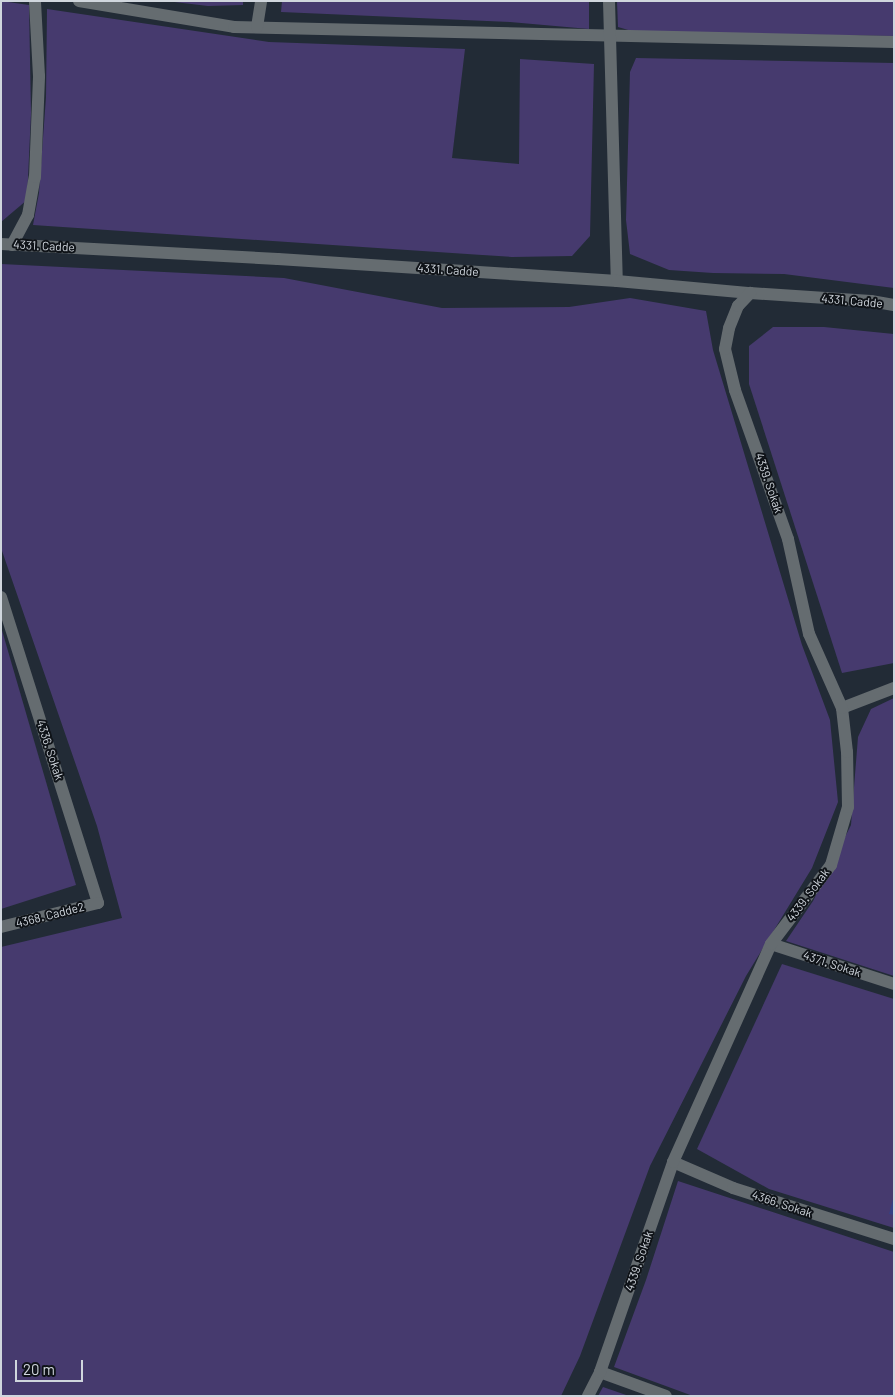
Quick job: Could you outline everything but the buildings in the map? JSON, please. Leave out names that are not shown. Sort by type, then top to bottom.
[{"type":"street","points":[[6,245],[28,215],[36,177],[39,76],[35,1]]},
{"type":"street","points":[[80,1],[234,27],[894,42]]},
{"type":"street","points":[[257,27],[260,1]]},
{"type":"street","points":[[609,1],[617,281]]},
{"type":"street","name":"4331. Cadde","points":[[6,245],[278,259],[617,281],[750,293],[871,301],[894,305]]},
{"type":"street","name":"4339. Sokak","points":[[588,1396],[600,1372],[673,1162],[771,944],[831,865],[848,807],[848,752],[842,708],[809,634],[788,539],[735,390],[725,349],[729,328],[738,306],[750,293]]},
{"type":"street","name":"4336. Sokak","points":[[1,597],[98,903]]},
{"type":"street","points":[[842,708],[894,688]]},
{"type":"street","name":"4368. Cadde2","points":[[1,927],[98,903]]},
{"type":"street","name":"4371. Sokak","points":[[771,944],[894,984]]},
{"type":"street","name":"4366. Sokak","points":[[673,1162],[733,1188],[894,1240]]},
{"type":"street","points":[[600,1372],[666,1396]]},
{"type":"shaded area","points":[[1,1],[29,5],[31,113],[27,200],[1,222]]},
{"type":"shaded area","points":[[166,1],[243,1],[243,5],[208,6]]},
{"type":"shaded area","points":[[282,1],[589,1],[589,29],[510,22],[281,12]]},
{"type":"shaded area","points":[[617,1],[894,1],[894,36],[635,32],[618,27]]},
{"type":"shaded area","points":[[47,9],[269,42],[465,49],[452,158],[519,164],[520,59],[594,64],[590,236],[572,256],[512,257],[33,225],[39,193],[46,97]]},
{"type":"shaded area","points":[[636,58],[894,63],[894,288],[784,274],[669,270],[630,254],[626,220],[630,72]]},
{"type":"shaded area","points":[[1,264],[284,278],[442,308],[569,307],[630,298],[706,311],[713,350],[802,645],[830,720],[838,802],[812,868],[746,976],[650,1166],[580,1356],[561,1396],[1,1396],[1,947],[122,918],[97,826],[1,548]]},
{"type":"shaded area","points":[[773,327],[824,327],[894,334],[894,663],[842,673],[749,384],[749,346]]},
{"type":"shaded area","points":[[1,627],[76,885],[1,909]]},
{"type":"shaded area","points":[[894,698],[894,976],[786,941],[813,901],[851,825],[858,737],[871,709]]},
{"type":"shaded area","points":[[782,964],[894,999],[894,1228],[769,1189],[697,1149]]},
{"type":"shaded area","points":[[678,1181],[894,1252],[894,1396],[693,1396],[614,1367],[646,1280]]},
{"type":"shaded area","points":[[603,1387],[629,1396],[598,1396]]}]
